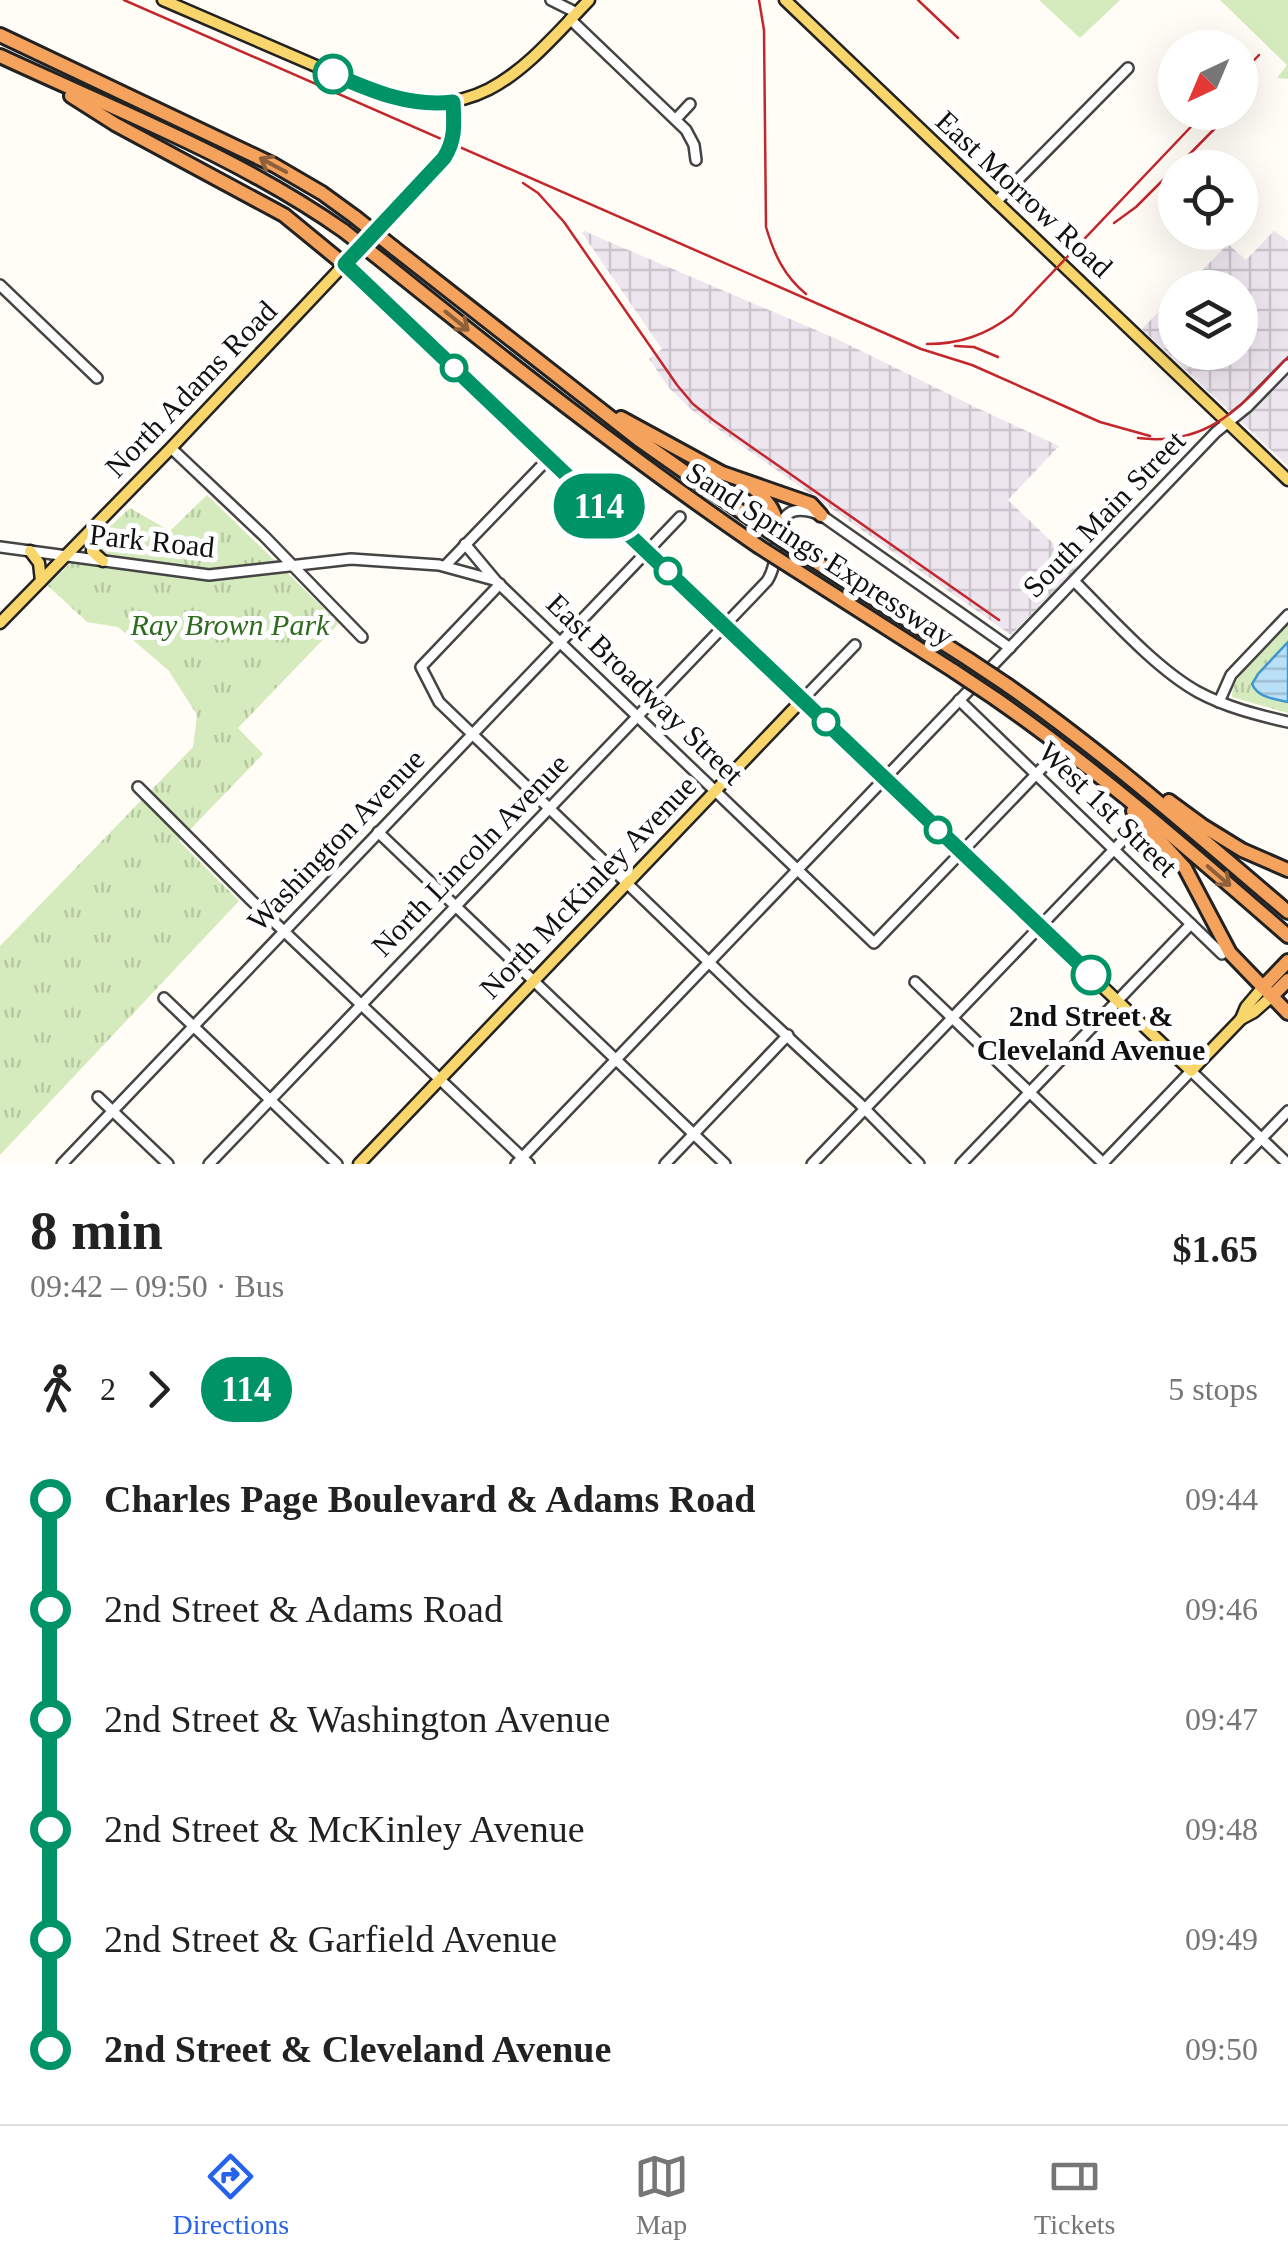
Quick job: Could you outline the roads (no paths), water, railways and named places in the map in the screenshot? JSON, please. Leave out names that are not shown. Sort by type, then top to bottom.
[{"type":"highway","name":"Sand Springs Expressway","points":[[0,36],[274,165],[308,185],[355,217],[638,439],[794,548],[1066,726],[1288,912]]},
{"type":"highway","name":"Sand Springs Expressway","points":[[0,56],[248,172],[344,231],[598,432],[758,546],[954,671],[1064,747],[1288,936]]},
{"type":"highway","points":[[21,66],[115,124],[284,215],[345,264]]},
{"type":"highway","points":[[576,392],[695,460],[810,504],[821,515]]},
{"type":"highway","points":[[746,482],[770,505],[778,530]]},
{"type":"highway","points":[[1066,726],[1203,826],[1242,850],[1288,870]]},
{"type":"highway","points":[[1118,790],[1184,868],[1230,952],[1288,1013]]},
{"type":"highway","points":[[1267,992],[1288,961]]},
{"type":"highway","points":[[1267,992],[1288,980]]},
{"type":"main road","points":[[164,0],[386,96],[420,102],[453,102],[504,82],[589,0]]},
{"type":"main road","name":"East Morrow Road","points":[[785,0],[1288,480]]},
{"type":"main road","name":"North Adams Road","points":[[0,623],[444,158],[454,132],[453,102]]},
{"type":"main road","points":[[345,264],[1191,1071],[1241,1018],[1254,1012],[1267,992]]},
{"type":"main road","points":[[92,529],[91,548],[103,561]]},
{"type":"main road","points":[[30,551],[40,563],[41,582]]},
{"type":"main road","name":"North McKinley Avenue","points":[[358,1164],[802,700]]},
{"type":"street","points":[[551,0],[573,16],[676,119],[690,136],[696,160]]},
{"type":"street","points":[[996,202],[1128,68]]},
{"type":"street","points":[[676,119],[690,104]]},
{"type":"street","points":[[0,285],[96,378]]},
{"type":"street","name":"South Main Street","points":[[523,1162],[615,1059],[1216,432],[1288,365]]},
{"type":"street","points":[[171,448],[362,636]]},
{"type":"street","points":[[445,566],[549,458]]},
{"type":"street","points":[[778,530],[785,517],[795,510],[821,515],[1010,648]]},
{"type":"street","name":"Washington Avenue","points":[[62,1164],[680,517]]},
{"type":"street","name":"North Lincoln Avenue","points":[[209,1164],[768,581],[775,564],[778,530]]},
{"type":"street","points":[[465,544],[498,583],[421,667],[439,702],[920,1164]]},
{"type":"street","name":"Park Road","points":[[0,547],[209,575],[351,559],[445,566]]},
{"type":"street","name":"East Broadway Street","points":[[445,566],[498,583],[874,944],[962,852]]},
{"type":"street","points":[[1074,581],[1169,672],[1192,688],[1219,702],[1288,722]]},
{"type":"street","points":[[1219,702],[1231,675],[1288,614]]},
{"type":"street","name":"North McKinley Avenue","points":[[802,700],[854,645]]},
{"type":"street","name":"West 1st Street","points":[[959,700],[1222,954]]},
{"type":"street","points":[[962,852],[1049,762]]},
{"type":"street","points":[[138,788],[523,1162]]},
{"type":"street","points":[[378,832],[725,1164]]},
{"type":"street","points":[[812,1164],[1126,837]]},
{"type":"street","points":[[960,1164],[1192,924]]},
{"type":"street","points":[[915,982],[1103,1164],[1191,1071],[1288,1164]]},
{"type":"street","points":[[164,998],[337,1164]]},
{"type":"street","points":[[664,1164],[788,1035]]},
{"type":"street","points":[[98,1097],[168,1164]]},
{"type":"street","points":[[1237,1164],[1288,1110]]},
{"type":"water","points":[[1288,642],[1288,702],[1263,695],[1252,684]]},
{"type":"railway","points":[[124,0],[921,349],[972,365],[1100,422],[1150,436]]},
{"type":"railway","points":[[759,0],[764,30],[766,227],[781,264],[806,294]]},
{"type":"railway","points":[[918,0],[958,38]]},
{"type":"railway","points":[[927,344],[972,337],[1012,315],[1188,130]]},
{"type":"railway","points":[[1194,150],[1213,130]]},
{"type":"railway","points":[[523,183],[538,193],[564,222],[693,404],[999,620]]},
{"type":"railway","points":[[1114,223],[1158,185]]},
{"type":"railway","points":[[955,346],[974,347],[998,357]]},
{"type":"railway","points":[[1138,438],[1163,439],[1205,429],[1240,406],[1288,357]]},
{"type":"place","name":"2nd Street & Cleveland Avenue","points":[[1091,975]]},
{"type":"park label","name":"Ray Brown Park","points":[[230,625]]}]
